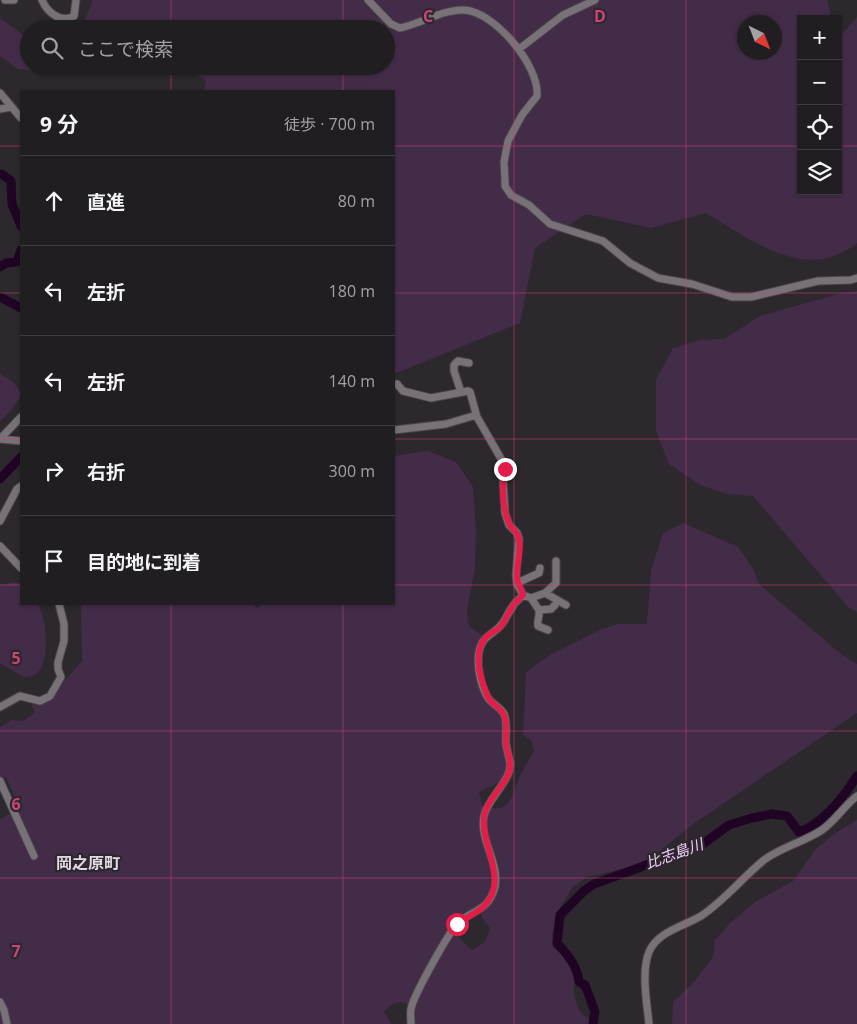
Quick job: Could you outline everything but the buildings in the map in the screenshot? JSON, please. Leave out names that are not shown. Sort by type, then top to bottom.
[{"type":"street","points":[[5,0],[14,0]]},
{"type":"street","points":[[42,0],[46,8],[62,19],[74,16],[76,0]]},
{"type":"street","points":[[368,0],[387,20]]},
{"type":"street","points":[[519,49],[563,15],[595,0]]},
{"type":"street","points":[[395,26],[400,28],[447,12],[462,9],[470,10],[500,28],[519,49],[536,82],[537,96],[522,115],[508,141],[504,162],[505,186],[511,194],[529,205],[545,222],[603,241],[630,263],[658,278],[692,284],[732,297],[751,298],[818,281],[851,280],[857,278]]},
{"type":"street","points":[[0,93],[20,117]]},
{"type":"street","points":[[0,109],[11,107]]},
{"type":"street","points":[[461,392],[456,379],[454,365],[458,361],[469,363]]},
{"type":"street","points":[[397,384],[403,391],[431,398],[468,390],[470,392],[478,418],[500,455],[505,469],[503,479],[505,513],[509,525],[520,539],[517,583],[523,595],[531,598],[539,610],[538,626],[548,630]]},
{"type":"street","points":[[395,430],[446,424],[473,416],[478,418]]},
{"type":"street","points":[[20,418],[0,439],[20,441]]},
{"type":"street","points":[[0,521],[20,487]]},
{"type":"street","points":[[0,546],[20,567]]},
{"type":"street","points":[[531,598],[545,593],[556,583],[556,561]]},
{"type":"street","points":[[517,583],[539,573],[540,568]]},
{"type":"street","points":[[545,593],[566,605]]},
{"type":"street","points":[[411,1024],[411,1009],[416,992],[457,924],[483,907],[490,898],[495,886],[496,875],[485,832],[484,816],[490,801],[509,773],[511,764],[506,744],[504,715],[500,708],[488,697],[478,668],[479,654],[482,644],[487,637],[501,626],[513,604],[523,595]]},
{"type":"street","points":[[0,707],[20,696],[40,701],[50,696],[61,677],[58,662],[64,641],[62,614],[59,605]]},
{"type":"street","points":[[539,610],[551,609],[555,605]]},
{"type":"street","points":[[0,781],[34,856]]},
{"type":"street","points":[[649,1024],[646,975],[647,960],[652,946],[663,936],[710,910],[766,858],[821,831],[857,796]]},
{"type":"street","points":[[0,1002],[7,1024]]},
{"type":"shaded area","points":[[93,0],[827,0],[831,15],[797,15],[797,195],[842,195],[842,34],[857,17],[857,243],[841,253],[824,259],[807,260],[771,250],[706,213],[651,228],[586,214],[535,248],[520,323],[395,374],[395,90],[204,90],[206,80],[197,75],[395,75],[395,20],[85,20]]},
{"type":"shaded area","points":[[0,18],[20,32],[20,69],[0,56]]},
{"type":"shaded area","points":[[857,291],[857,612],[848,607],[753,496],[727,494],[700,485],[669,464],[656,431],[656,380],[673,348],[700,340],[724,339],[760,316],[841,293]]},
{"type":"shaded area","points":[[0,374],[13,383],[18,389],[20,397],[10,412],[0,421]]},
{"type":"shaded area","points":[[428,451],[456,462],[473,487],[476,530],[475,568],[467,610],[468,623],[470,627],[483,636],[478,648],[475,669],[480,682],[503,718],[507,771],[502,781],[479,792],[492,874],[490,892],[486,899],[471,910],[459,914],[413,992],[409,1004],[395,1003],[384,1012],[392,1024],[0,1024],[0,819],[13,812],[17,802],[6,777],[0,782],[0,727],[12,720],[24,721],[35,712],[32,706],[33,702],[46,702],[82,661],[81,605],[253,605],[258,608],[260,605],[395,605],[395,456]]},
{"type":"shaded area","points":[[683,523],[738,547],[752,567],[760,585],[841,654],[857,664],[857,713],[693,824],[643,865],[586,877],[572,888],[557,913],[552,935],[553,948],[562,954],[570,955],[575,963],[574,995],[576,1002],[582,1013],[595,1024],[415,1024],[417,1000],[421,989],[432,967],[452,936],[456,935],[472,950],[485,942],[490,928],[481,914],[496,893],[486,817],[490,807],[497,808],[507,804],[534,751],[531,740],[523,735],[526,672],[551,654],[600,630],[617,624],[647,624],[651,570],[663,533]]},
{"type":"shaded area","points":[[13,582],[20,583],[20,605],[38,605],[41,611],[45,630],[45,652],[40,669],[35,675],[23,677],[0,663],[0,585]]},
{"type":"shaded area","points":[[857,820],[857,1024],[672,1024],[673,1002],[694,982],[713,957],[715,940],[729,924],[755,902],[793,881],[815,850],[834,834]]},
{"type":"waterway","points":[[0,174],[11,181],[12,204],[20,224]]},
{"type":"waterway","points":[[0,267],[6,263],[17,262],[20,253]]},
{"type":"waterway","points":[[0,297],[20,307]]},
{"type":"waterway","points":[[0,479],[20,458]]},
{"type":"waterway","name":"比志島川","points":[[593,1024],[595,1012],[585,985],[579,982],[574,966],[557,943],[560,915],[585,890],[594,884],[641,867],[678,850],[700,846],[729,825],[752,818],[772,814],[787,816],[799,832],[817,823],[825,816],[846,793],[857,776]]},
{"type":"district","name":"岡之原町","points":[[88,863]]},
{"type":"route","points":[[457,924],[483,907],[490,898],[495,886],[496,875],[485,832],[484,816],[490,801],[509,773],[511,764],[506,744],[504,715],[500,708],[491,702],[488,697],[478,668],[482,644],[487,637],[501,626],[513,604],[523,595],[517,584],[516,575],[520,539],[509,525],[505,513],[503,479],[505,469]]}]
